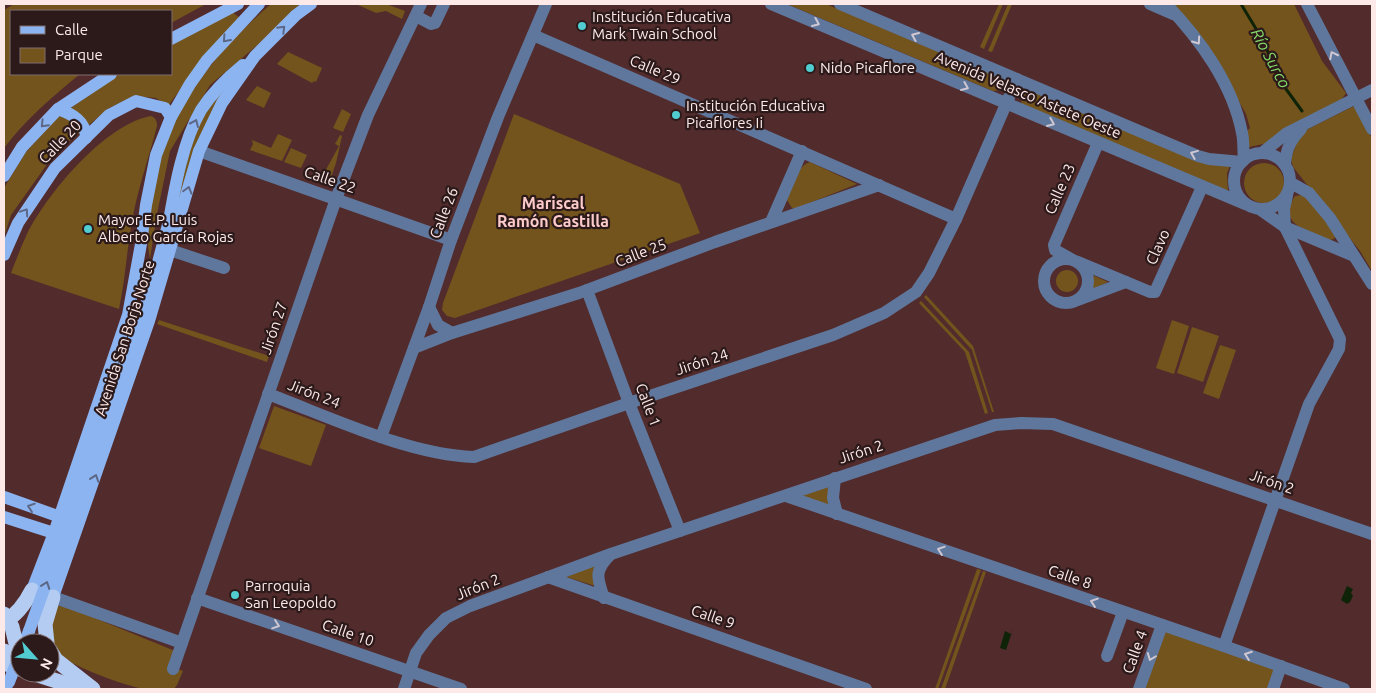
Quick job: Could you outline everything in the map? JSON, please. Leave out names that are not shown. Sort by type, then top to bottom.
[{"type":"highway","points":[[4,622],[17,614],[27,601],[32,590]]},
{"type":"highway","points":[[46,633],[45,624],[54,597]]},
{"type":"highway","points":[[4,614],[14,633]]},
{"type":"highway","points":[[60,663],[93,689]]},
{"type":"highway","points":[[60,682],[81,689]]},
{"type":"main road","points":[[172,39],[238,4]]},
{"type":"main road","name":"Avenida San Borja Norte","points":[[32,590],[54,532],[128,315],[156,156],[171,117],[190,84],[207,60],[259,4]]},
{"type":"main road","name":"Avenida San Borja Norte","points":[[54,597],[149,322],[199,151],[222,103],[255,56],[311,4]]},
{"type":"main road","points":[[29,633],[149,296],[169,221],[180,169],[194,126],[202,110],[226,79],[255,56]]},
{"type":"main road","name":"Calle 20","points":[[4,176],[22,147],[58,109],[109,75]]},
{"type":"main road","name":"Calle 20","points":[[4,255],[18,223],[55,168],[109,115],[136,101],[165,108],[171,117]]},
{"type":"main road","points":[[58,109],[78,119],[86,132],[86,138]]},
{"type":"main road","points":[[4,497],[80,524]]},
{"type":"main road","points":[[4,516],[74,540]]},
{"type":"street","name":"Jirón 27","points":[[173,669],[336,199],[368,116],[421,4]]},
{"type":"street","points":[[416,16],[431,24],[434,23],[444,4]]},
{"type":"street","name":"Calle 26","points":[[381,436],[429,307],[451,240],[498,117],[546,4]]},
{"type":"street","name":"Avenida Velasco Astete Oeste","points":[[771,4],[1244,204]]},
{"type":"street","name":"Avenida Velasco Astete Oeste","points":[[840,4],[1198,156],[1220,161],[1243,161]]},
{"type":"street","points":[[1150,4],[1179,17]]},
{"type":"street","points":[[1166,4],[1197,40],[1225,85],[1243,135],[1243,161]]},
{"type":"street","points":[[1307,4],[1372,129]]},
{"type":"street","name":"Calle 29","points":[[532,35],[802,151],[956,220]]},
{"type":"street","name":"Jirón 24","points":[[268,394],[381,436],[433,453],[474,457],[629,403],[833,336],[884,313],[916,292],[928,274],[956,220],[1017,79]]},
{"type":"street","points":[[1262,153],[1287,133],[1372,90]]},
{"type":"street","points":[[1224,646],[1309,404],[1339,348],[1340,339],[1285,227],[1284,208],[1291,183],[1286,164],[1286,152],[1290,141],[1307,122]]},
{"type":"street","points":[[1220,161],[1230,155],[1238,146],[1243,135]]},
{"type":"street","name":"Calle 23","points":[[1055,250],[1056,238],[1098,143]]},
{"type":"street","name":"Calle 22","points":[[199,151],[451,240]]},
{"type":"street","points":[[770,222],[802,151]]},
{"type":"street","points":[[1286,164],[1271,154],[1262,153],[1255,154],[1243,161],[1236,169],[1234,178],[1234,188],[1238,197],[1244,204],[1261,210],[1285,227],[1354,256]]},
{"type":"street","points":[[1291,183],[1309,192],[1330,218],[1372,284]]},
{"type":"street","name":"Calle 25","points":[[414,348],[452,332],[587,290],[770,222],[879,185]]},
{"type":"street","name":"Clavo","points":[[1055,250],[1075,261],[1155,292],[1202,187]]},
{"type":"street","points":[[1261,210],[1276,207],[1287,196]]},
{"type":"street","points":[[170,250],[224,268]]},
{"type":"street","points":[[1078,300],[1083,295],[1088,281],[1087,274],[1075,261],[1064,259],[1051,265],[1045,278],[1045,285],[1051,297],[1057,301],[1071,302],[1078,300],[1126,282]]},
{"type":"street","name":"Calle 1","points":[[587,290],[680,531]]},
{"type":"street","points":[[429,307],[438,326],[452,332]]},
{"type":"street","name":"Jirón 2","points":[[404,689],[416,652],[429,634],[446,618],[470,606],[611,554],[995,425],[1021,423],[1052,424],[1372,534]]},
{"type":"street","points":[[835,478],[833,498],[837,514]]},
{"type":"street","name":"Calle 8","points":[[786,496],[1344,689]]},
{"type":"street","points":[[604,598],[598,580],[598,573],[601,564],[611,554]]},
{"type":"street","name":"Calle 9","points":[[548,577],[866,689]]},
{"type":"street","points":[[54,597],[182,643]]},
{"type":"street","name":"Calle 10","points":[[197,598],[461,689]]},
{"type":"street","points":[[1107,656],[1123,612]]},
{"type":"street","name":"Calle 4","points":[[1139,689],[1162,625]]},
{"type":"street","points":[[1273,689],[1280,666]]},
{"type":"green space","points":[[14,4],[206,4],[172,22],[172,10],[10,10],[10,75],[79,75],[30,118],[4,148],[4,10]]},
{"type":"green space","points":[[271,4],[306,4],[210,85],[170,151],[150,259],[147,231],[158,161],[177,117],[212,64],[240,33]]},
{"type":"green space","points":[[356,4],[386,4],[405,11],[402,19],[386,11],[376,13]]},
{"type":"green space","points":[[787,4],[826,4],[998,77],[1003,82],[1000,90],[993,91]]},
{"type":"green space","points":[[999,4],[1003,4],[984,49],[980,47]]},
{"type":"green space","points":[[1008,4],[1012,4],[992,52],[988,51]]},
{"type":"green space","points":[[1172,4],[1294,4],[1322,61],[1346,93],[1342,99],[1273,142],[1244,148],[1247,131],[1250,128],[1246,114],[1229,84]]},
{"type":"green space","points":[[232,12],[239,17],[204,57],[168,106],[156,98],[135,96],[109,108],[55,153],[11,215],[4,237],[4,188],[26,152],[59,116],[119,75],[172,75],[172,43]]},
{"type":"green space","points":[[288,52],[322,68],[316,82],[312,83],[277,64]]},
{"type":"green space","points":[[257,86],[271,93],[264,108],[246,100]]},
{"type":"green space","points":[[1028,88],[1231,164],[1227,173],[1228,192],[1022,105],[1022,95]]},
{"type":"green space","points":[[224,89],[176,215],[178,190],[189,149],[205,114]]},
{"type":"green space","points":[[1352,107],[1356,107],[1372,139],[1372,271],[1360,251],[1293,167],[1291,159],[1300,133]]},
{"type":"green space","points":[[342,109],[351,114],[343,132],[333,128]]},
{"type":"green space","points":[[514,114],[680,184],[700,233],[455,318],[447,316],[442,310],[443,303]]},
{"type":"green space","points":[[151,116],[156,120],[157,126],[134,211],[119,309],[11,273],[27,234],[36,218],[48,200],[79,163],[115,132],[133,122]]},
{"type":"green space","points":[[278,134],[292,140],[282,161],[250,150],[253,144],[252,140],[271,148]]},
{"type":"green space","points":[[340,135],[342,136],[331,178],[323,175],[339,146],[335,144]]},
{"type":"green space","points":[[291,148],[307,155],[301,168],[284,162]]},
{"type":"green space","points":[[810,162],[857,184],[797,208],[792,208],[787,200],[793,184],[801,168]]},
{"type":"green space","points":[[1268,163],[1275,166],[1281,172],[1284,183],[1283,191],[1275,200],[1268,203],[1260,203],[1253,200],[1245,191],[1244,179],[1247,172],[1256,164]]},
{"type":"green space","points":[[1302,195],[1308,198],[1336,235],[1334,239],[1330,240],[1305,230],[1292,220],[1290,206],[1295,196]]},
{"type":"green space","points":[[1067,270],[1075,273],[1078,281],[1075,289],[1067,292],[1059,289],[1056,281],[1059,273]]},
{"type":"green space","points":[[1090,274],[1108,282],[1091,290]]},
{"type":"green space","points":[[926,295],[973,346],[994,412],[992,412],[972,350],[924,297]]},
{"type":"green space","points":[[921,301],[969,352],[988,413],[985,414],[965,352],[919,303]]},
{"type":"green space","points":[[159,320],[269,356],[267,362],[157,324]]},
{"type":"green space","points":[[1172,320],[1189,326],[1174,374],[1156,368]]},
{"type":"green space","points":[[1192,327],[1219,336],[1203,382],[1177,373]]},
{"type":"green space","points":[[1220,345],[1236,350],[1219,399],[1203,393]]},
{"type":"green space","points":[[274,406],[326,425],[311,466],[259,448]]},
{"type":"green space","points":[[833,483],[834,511],[790,495]]},
{"type":"green space","points":[[605,563],[602,573],[605,589],[560,575]]},
{"type":"green space","points":[[977,569],[981,570],[938,689],[935,689]]},
{"type":"green space","points":[[983,571],[986,572],[945,689],[941,689]]},
{"type":"green space","points":[[63,605],[175,651],[170,666],[183,671],[177,685],[174,689],[143,689],[123,684],[73,663],[60,654],[60,633],[52,633],[54,607]]},
{"type":"green space","points":[[1166,630],[1276,669],[1269,689],[1145,689]]},
{"type":"shaded area","points":[[1347,586],[1353,589],[1351,593],[1353,596],[1347,604],[1341,600]]},
{"type":"shaded area","points":[[1013,629],[1006,650],[1000,648],[1005,631],[1011,634]]},
{"type":"waterway","name":"Río Surco","points":[[1241,4],[1264,42],[1278,78],[1302,111]]},
{"type":"place","name":"Institución Educativa Mark Twain School","points":[[582,26]]},
{"type":"place","name":"Nido Picaflore","points":[[810,68]]},
{"type":"place","name":"Institución Educativa Picaflores Ii","points":[[676,115]]},
{"type":"place","name":"Mayor E.P. Luis Alberto García Rojas","points":[[88,229]]},
{"type":"place","name":"Parroquia San Leopoldo","points":[[235,595]]},
{"type":"district","name":"Mariscal Ramón Castilla","points":[[553,212]]}]
